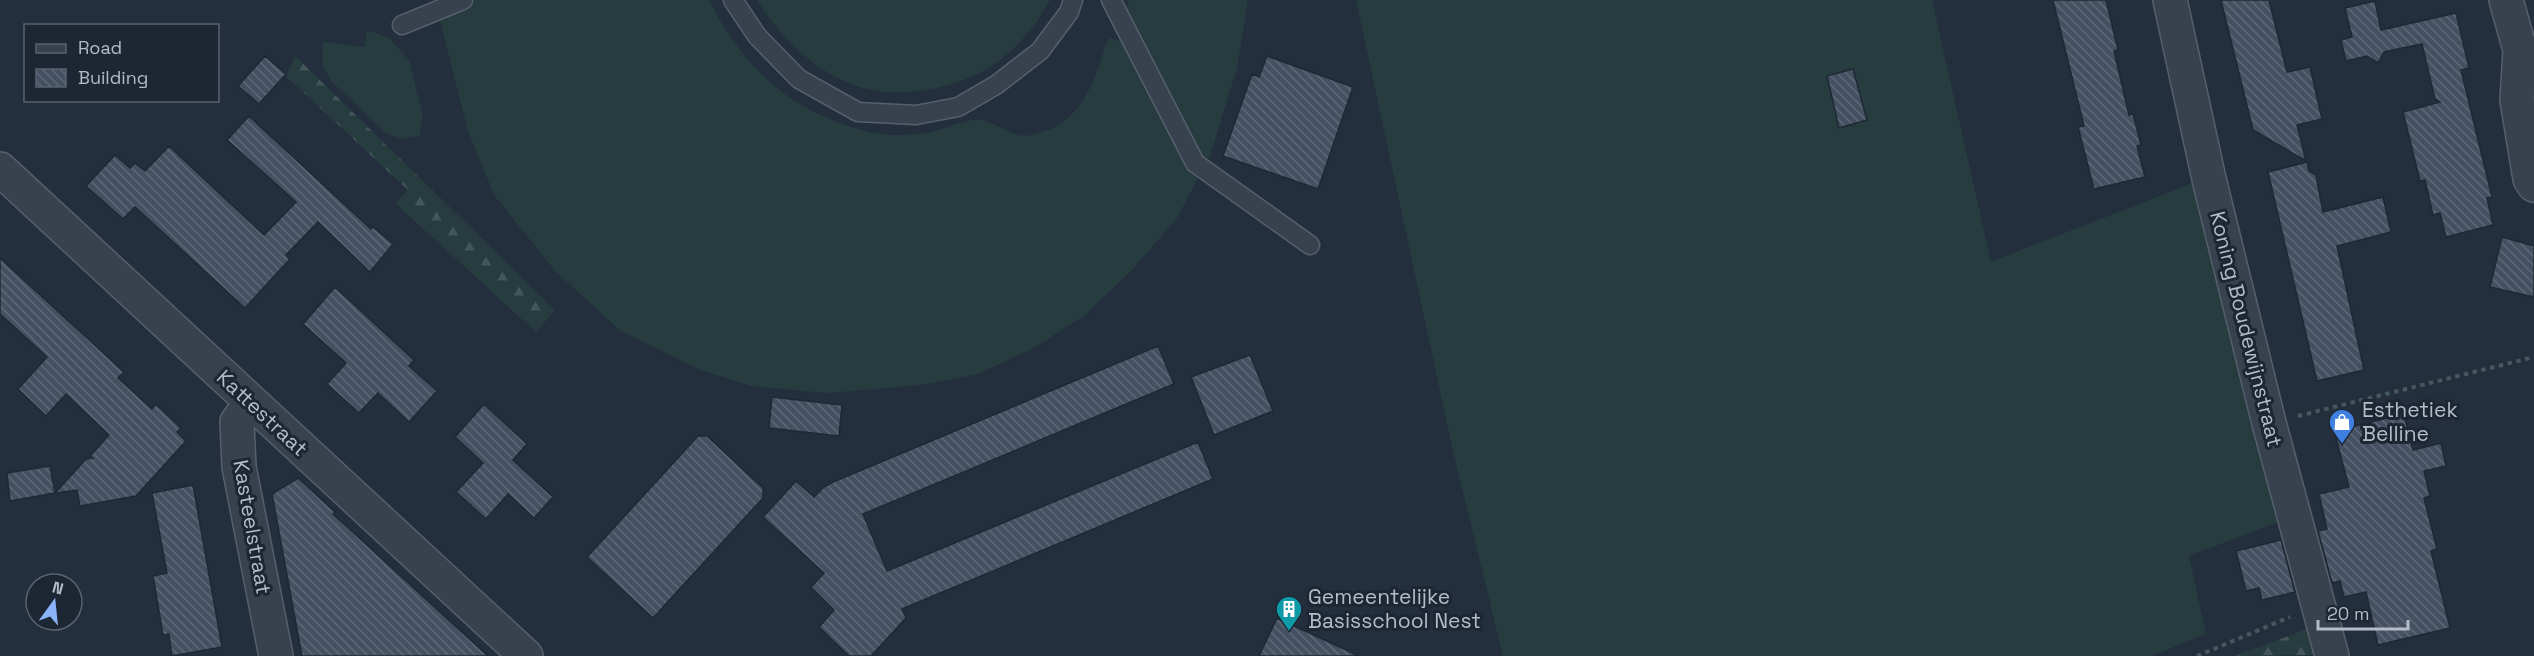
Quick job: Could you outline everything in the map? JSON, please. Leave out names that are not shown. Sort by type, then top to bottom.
[{"type":"street","name":"Koning Boudewijnstraat","points":[[2170,0],[2212,190],[2269,423],[2332,656]]},
{"type":"street","points":[[2506,0],[2527,52],[2517,100],[2530,179],[2534,185]]},
{"type":"street","name":"Kattestraat","points":[[4,181],[251,403],[526,656]]},
{"type":"street","name":"Kasteelstraat","points":[[251,403],[237,422],[239,467],[276,656]]},
{"type":"lane","points":[[402,25],[463,0]]},
{"type":"lane","points":[[733,0],[757,36],[799,79],[858,112],[916,115],[958,107],[996,85],[1040,51],[1069,12],[1073,0]]},
{"type":"lane","points":[[1112,0],[1195,163],[1310,245]]},
{"type":"path","points":[[2269,423],[2534,357]]},
{"type":"path","points":[[2197,656],[2319,606]]},
{"type":"green space","points":[[438,0],[709,0],[734,41],[763,76],[819,115],[842,124],[885,135],[928,133],[962,122],[981,120],[1024,136],[1052,128],[1075,111],[1091,86],[1106,44],[1110,38],[1119,41],[1129,0],[1248,0],[1237,68],[1210,156],[1177,218],[1131,271],[1085,315],[1034,348],[978,374],[921,385],[827,393],[751,386],[698,369],[621,331],[556,272],[494,195],[468,131],[437,9]]},
{"type":"green space","points":[[757,0],[1050,0],[1025,36],[996,63],[979,73],[940,87],[896,92],[859,87],[843,81],[814,63],[777,28]]},
{"type":"green space","points":[[1356,0],[1932,0],[1991,262],[2192,183],[2283,520],[2189,556],[2206,634],[2152,656],[1503,656],[1452,447]]},
{"type":"green space","points":[[367,30],[389,38],[409,60],[423,117],[419,136],[399,139],[385,132],[331,81],[322,63],[323,42],[365,47]]},
{"type":"green space","points":[[295,56],[555,310],[536,332],[395,203],[408,190],[286,76]]},
{"type":"green space","points":[[2307,629],[2316,655],[2235,656]]},
{"type":"building","points":[[2053,0],[2106,0],[2118,50],[2114,51],[2129,115],[2133,114],[2141,145],[2137,146],[2145,177],[2094,189],[2078,127],[2084,126]]},
{"type":"building","points":[[2221,0],[2269,0],[2287,72],[2310,67],[2322,119],[2297,125],[2306,161],[2253,130]]},
{"type":"building","points":[[2375,1],[2381,30],[2456,13],[2469,68],[2461,70],[2492,197],[2487,198],[2493,225],[2446,237],[2440,213],[2433,215],[2425,180],[2420,181],[2403,112],[2440,102],[2435,99],[2422,44],[2384,52],[2378,63],[2367,56],[2346,61],[2341,40],[2352,37],[2345,8]]},
{"type":"building","points":[[265,56],[286,74],[259,104],[238,86]]},
{"type":"building","points":[[1267,56],[1353,87],[1318,189],[1223,156],[1252,74],[1259,77]]},
{"type":"building","points":[[1853,69],[1867,120],[1839,128],[1827,76]]},
{"type":"building","points":[[249,116],[371,229],[373,227],[393,244],[370,272],[318,222],[286,255],[290,259],[245,308],[135,207],[123,219],[86,186],[115,155],[130,168],[135,163],[145,171],[169,146],[264,235],[296,202],[227,140]]},
{"type":"building","points":[[2307,162],[2309,171],[2316,175],[2323,212],[2383,197],[2391,232],[2337,246],[2364,370],[2317,381],[2268,172]]},
{"type":"building","points":[[2502,237],[2534,246],[2534,297],[2490,287]]},
{"type":"building","points":[[0,258],[124,372],[118,378],[152,409],[156,404],[181,428],[177,432],[186,441],[136,496],[80,506],[77,490],[55,493],[86,459],[93,458],[90,456],[109,435],[66,394],[46,416],[18,389],[47,357],[0,314]]},
{"type":"building","points":[[335,287],[414,360],[409,366],[437,391],[409,422],[378,393],[359,413],[327,384],[346,363],[303,324]]},
{"type":"building","points":[[1158,346],[1174,384],[863,514],[887,571],[1198,442],[1213,479],[902,609],[906,618],[871,656],[849,656],[819,627],[834,610],[811,587],[824,573],[763,517],[796,481],[814,497],[833,482]]},
{"type":"building","points":[[1250,355],[1273,411],[1214,435],[1191,377]]},
{"type":"building","points":[[772,397],[842,405],[839,436],[769,428]]},
{"type":"building","points":[[484,404],[527,444],[513,460],[553,497],[534,518],[508,494],[486,519],[456,492],[483,463],[455,437]]},
{"type":"building","points":[[2404,414],[2413,450],[2441,443],[2446,466],[2424,471],[2430,496],[2424,498],[2437,549],[2431,551],[2450,628],[2378,645],[2366,592],[2344,597],[2340,581],[2332,583],[2318,531],[2327,529],[2319,494],[2349,487],[2334,431]]},
{"type":"building","points":[[698,436],[707,436],[763,488],[763,498],[653,618],[587,557]]},
{"type":"building","points":[[50,466],[55,493],[10,501],[7,473]]},
{"type":"building","points":[[298,478],[335,512],[333,514],[488,656],[302,656],[272,494]]},
{"type":"building","points":[[193,485],[222,647],[172,656],[169,634],[163,635],[153,576],[167,573],[152,493]]},
{"type":"building","points":[[2281,540],[2295,592],[2262,600],[2259,588],[2246,591],[2236,551]]},
{"type":"building","name":"Gemeentelijke Basisschool Nest","points":[[1277,618],[1359,656],[1259,656]]},
{"type":"place","name":"Esthetiek Belline","points":[[2342,445]]},
{"type":"place","name":"Gemeentelijke Basisschool Nest","points":[[1289,632]]}]
